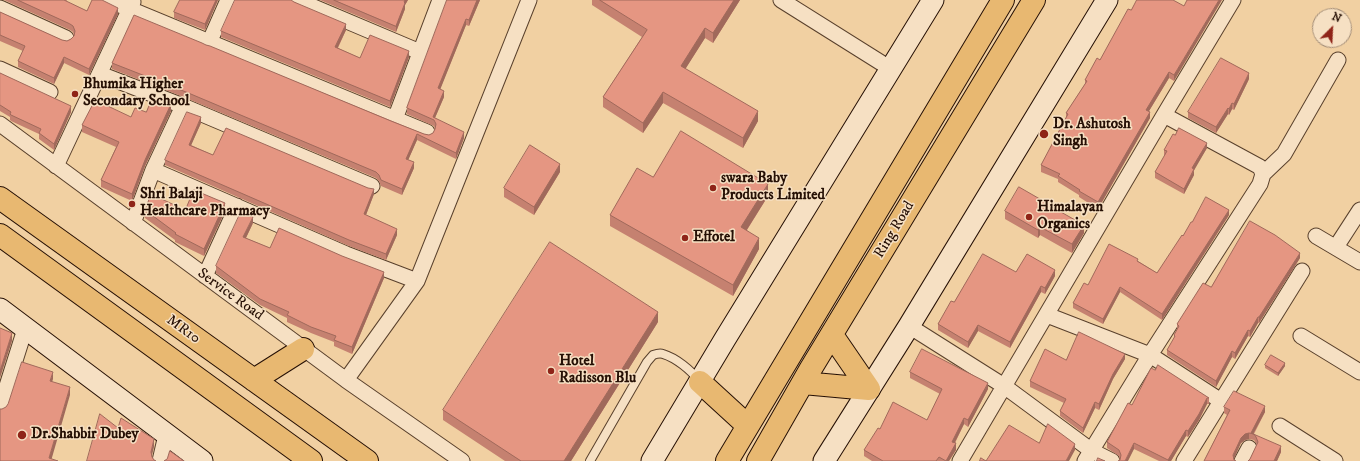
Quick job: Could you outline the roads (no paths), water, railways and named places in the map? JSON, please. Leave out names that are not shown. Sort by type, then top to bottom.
[{"type":"main road","name":"Ring Road","points":[[728,461],[1003,0]]},
{"type":"main road","name":"Ring Road","points":[[758,461],[832,334],[1034,0]]},
{"type":"main road","name":"MR10","points":[[0,198],[366,461]]},
{"type":"main road","name":"MR10","points":[[2,240],[311,461]]},
{"type":"main road","points":[[832,334],[869,389]]},
{"type":"main road","points":[[254,380],[303,349]]},
{"type":"main road","points":[[700,382],[748,426]]},
{"type":"main road","points":[[803,383],[869,389]]},
{"type":"street","points":[[108,0],[132,5],[209,43],[427,132]]},
{"type":"street","points":[[209,43],[228,0]]},
{"type":"street","points":[[297,0],[420,52]]},
{"type":"street","points":[[395,119],[440,0]]},
{"type":"street","points":[[346,380],[417,281],[529,0]]},
{"type":"street","points":[[781,0],[891,69]]},
{"type":"street","points":[[652,461],[725,338],[933,0]]},
{"type":"street","points":[[824,461],[909,326],[1107,0]]},
{"type":"street","points":[[960,461],[1047,316],[1164,115],[1227,2]]},
{"type":"street","points":[[56,166],[132,5]]},
{"type":"street","points":[[0,8],[66,38]]},
{"type":"street","points":[[1089,456],[1150,356],[1260,184],[1263,174],[1284,154],[1338,60]]},
{"type":"street","points":[[0,69],[50,92]]},
{"type":"street","points":[[100,74],[182,106],[372,186]]},
{"type":"street","points":[[133,223],[153,170],[182,106]]},
{"type":"street","points":[[1164,115],[1260,167],[1263,174]]},
{"type":"street","name":"Service Road","points":[[0,124],[303,349],[462,461]]},
{"type":"street","points":[[153,170],[346,254],[417,281]]},
{"type":"street","points":[[204,276],[237,206]]},
{"type":"street","points":[[1336,247],[1360,210]]},
{"type":"street","points":[[1316,236],[1360,262]]},
{"type":"street","points":[[1184,461],[1302,271]]},
{"type":"street","points":[[0,309],[166,436],[202,461]]},
{"type":"street","points":[[1047,316],[1150,356],[1221,401]]},
{"type":"street","points":[[909,326],[1004,386],[1089,456],[1112,461]]},
{"type":"street","points":[[0,408],[25,329]]},
{"type":"street","points":[[1301,336],[1360,372]]},
{"type":"street","points":[[1280,426],[1334,461]]},
{"type":"street","points":[[160,461],[166,436]]},
{"type":"lane","points":[[590,461],[647,362],[653,355],[661,354],[672,358],[691,371],[700,382]]},
{"type":"place","name":"Bhumika Higher Secondary School","points":[[75,94]]},
{"type":"place","name":"Dr. Ashutosh Singh","points":[[1044,134]]},
{"type":"place","name":"swara Baby Products Limited","points":[[713,188]]},
{"type":"place","name":"Shri Balaji Healthcare Pharmacy","points":[[132,204]]},
{"type":"place","name":"Himalayan Organics","points":[[1029,217]]},
{"type":"place","name":"Effotel","points":[[685,238]]},
{"type":"place","name":"Hotel Radisson Blu","points":[[551,371]]},
{"type":"place","name":"Dr.Shabbir Dubey","points":[[22,435]]}]
